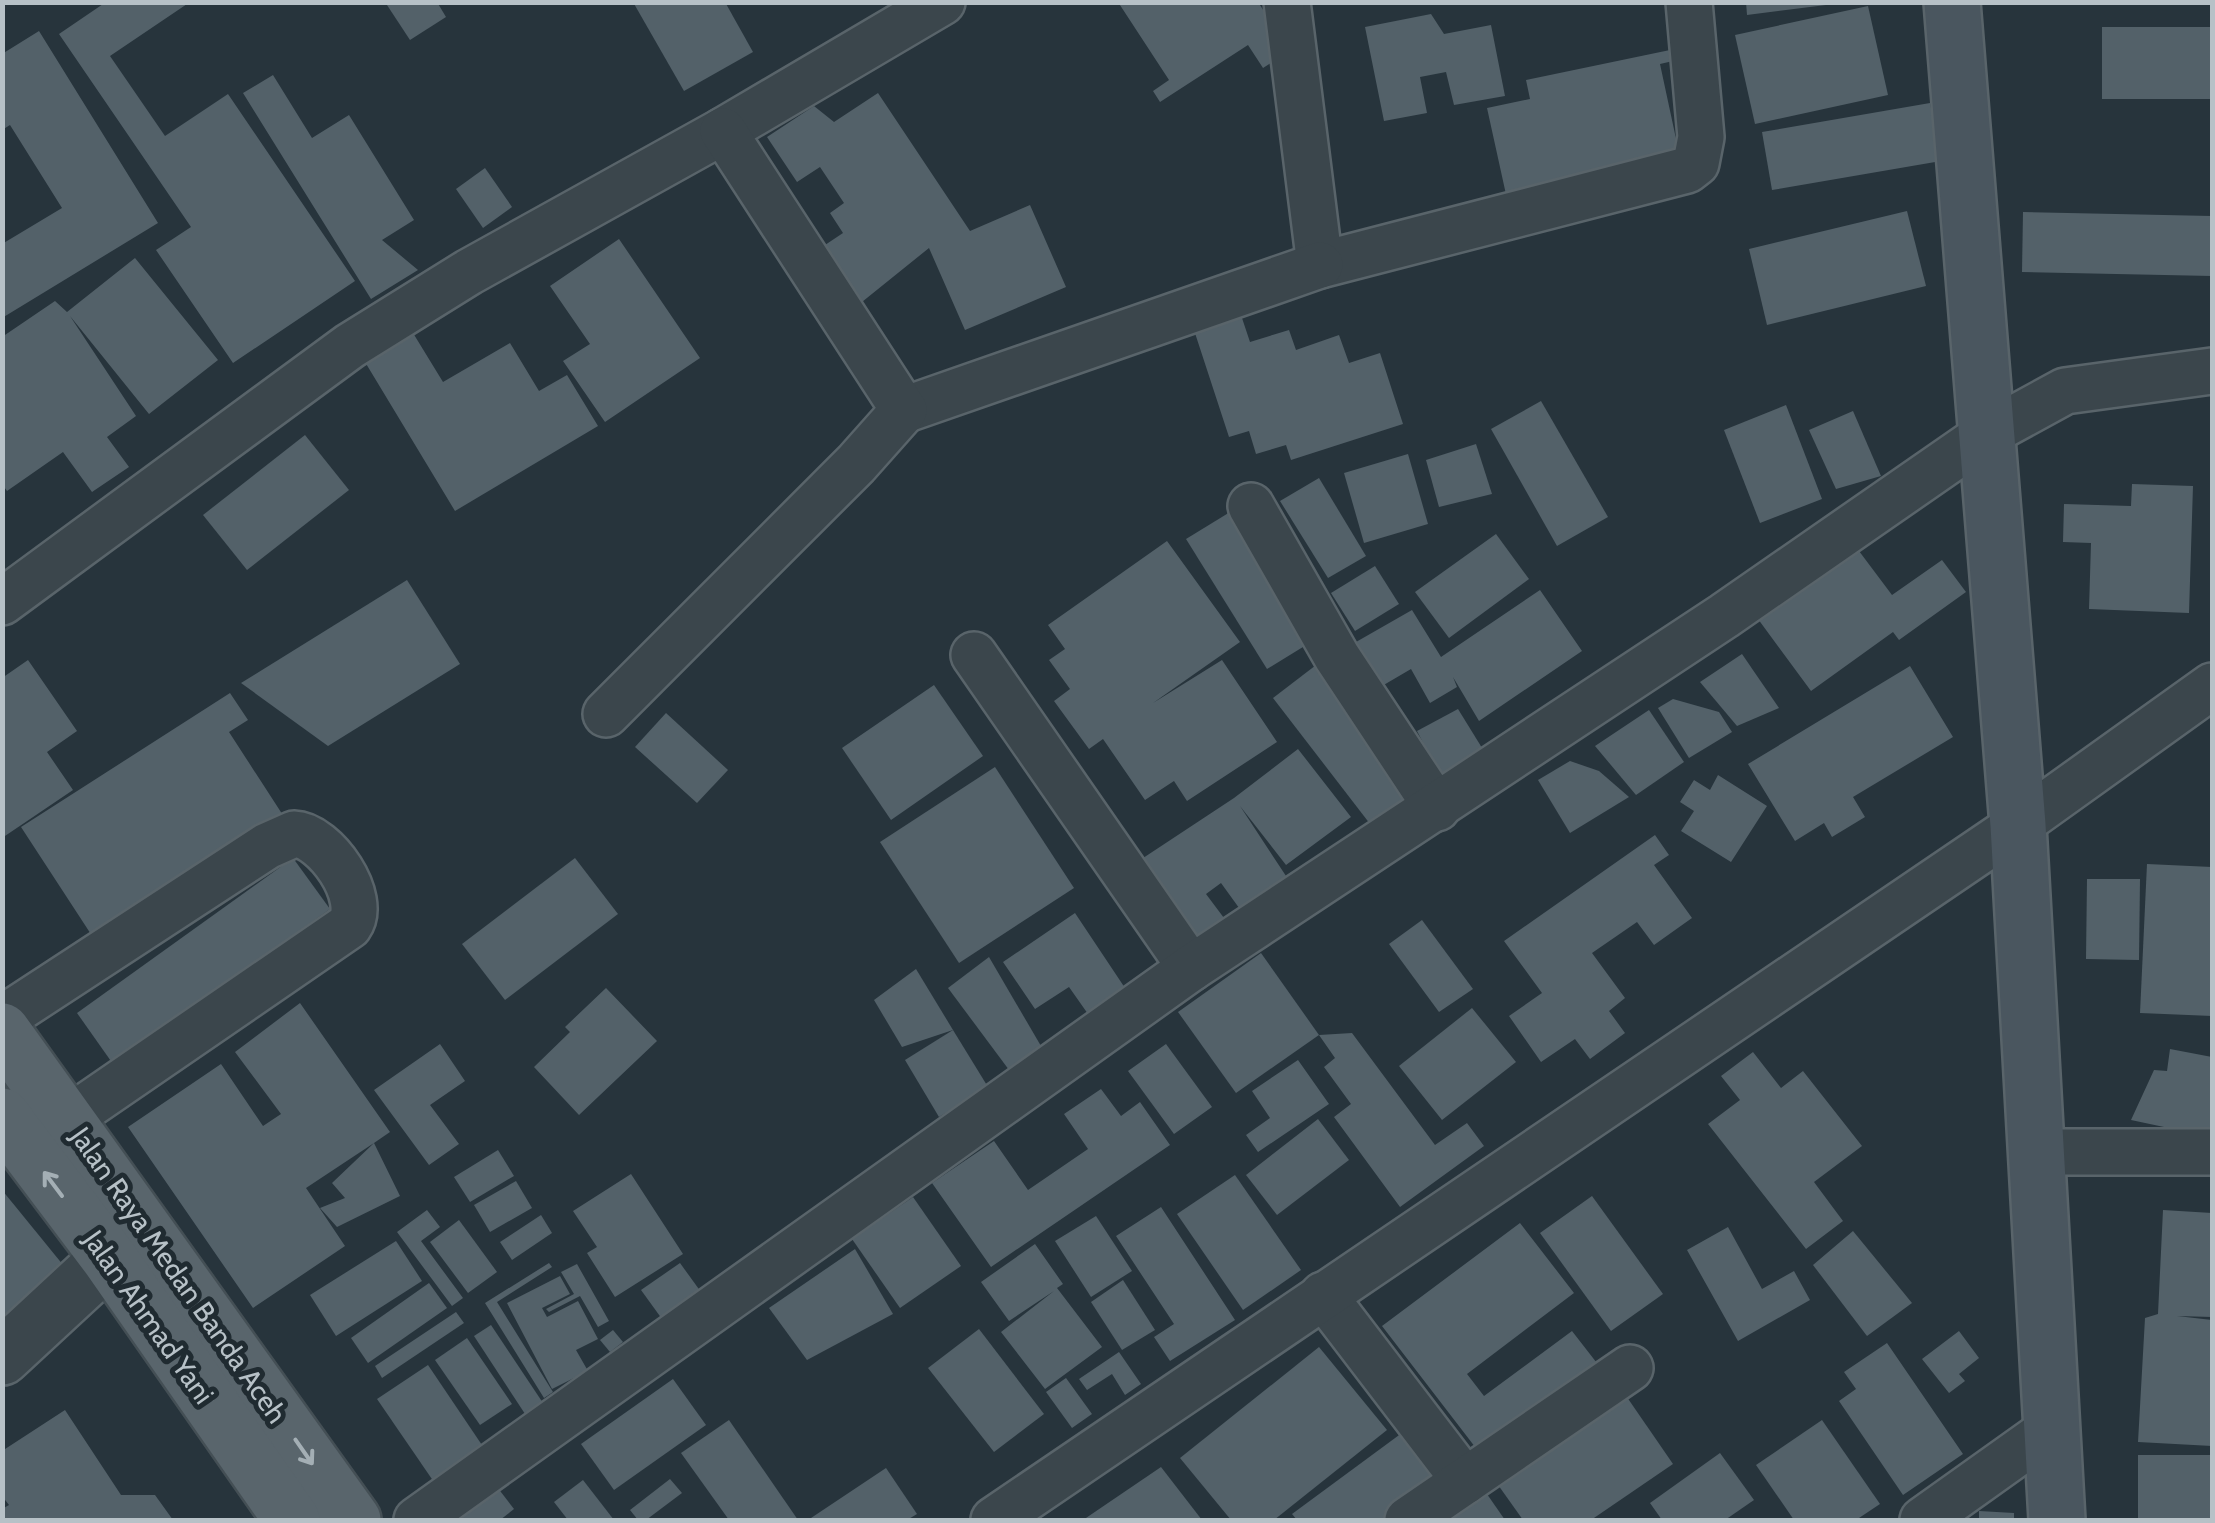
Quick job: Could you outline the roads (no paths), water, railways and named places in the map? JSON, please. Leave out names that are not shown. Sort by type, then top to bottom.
[{"type":"main road","points":[[1952,2],[2018,825],[2057,1520]]},
{"type":"main road","name":"Jalan Raya Medan Banda Aceh","points":[[2,1031],[353,1520]]},
{"type":"main road","name":"Jalan Ahmad Yani","points":[[2,1116],[108,1258],[292,1520]]},
{"type":"street","points":[[2,602],[350,346],[469,272],[723,131],[942,2]]},
{"type":"street","points":[[1287,2],[1320,265]]},
{"type":"street","points":[[606,714],[856,464],[904,410],[1320,265],[1668,175],[1696,163],[1701,137],[1689,2]]},
{"type":"street","points":[[723,131],[904,410]]},
{"type":"street","points":[[417,1520],[1191,968],[1724,616],[1988,433],[2065,392],[2212,372]]},
{"type":"street","points":[[1250,506],[1337,657],[1437,808]]},
{"type":"street","points":[[974,655],[1191,968]]},
{"type":"street","points":[[994,1520],[2018,825],[2212,686]]},
{"type":"street","points":[[2,1019],[268,846],[294,834],[320,843],[353,895],[356,912],[349,926],[68,1119]]},
{"type":"street","points":[[2034,1152],[2212,1152]]},
{"type":"street","points":[[2,1356],[108,1258]]},
{"type":"street","points":[[1323,1295],[1465,1481]]},
{"type":"street","points":[[1408,1520],[1630,1368]]},
{"type":"street","points":[[1923,1520],[2052,1428]]}]
